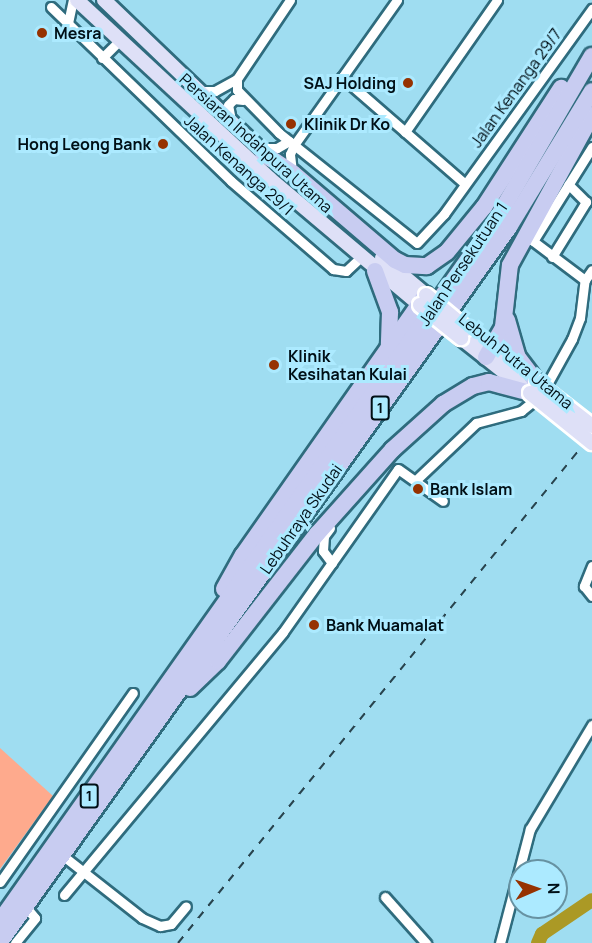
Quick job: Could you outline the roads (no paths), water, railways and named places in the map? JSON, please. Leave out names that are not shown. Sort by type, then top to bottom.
[{"type":"highway","points":[[260,150],[293,173],[395,260],[405,265],[427,266],[447,252],[484,207],[592,42]]},
{"type":"highway","name":"Jalan Persekutuan 1","points":[[178,671],[496,220],[592,56]]},
{"type":"highway","name":"Lebuhraya Skudai","points":[[0,942],[509,227],[592,91]]},
{"type":"highway","points":[[489,353],[503,327],[510,265],[547,207],[592,115]]},
{"type":"highway","points":[[375,271],[390,312],[389,350]]},
{"type":"highway","points":[[178,671],[243,555],[423,300]]},
{"type":"highway","points":[[506,307],[508,334],[533,388]]},
{"type":"highway","points":[[159,718],[218,661],[317,534],[392,450],[460,392],[489,382],[533,388]]},
{"type":"highway","name":"1","points":[[0,921],[178,671]]},
{"type":"main road","name":"Persiaran Indahpura Utama","points":[[75,0],[268,178],[375,271],[423,300]]},
{"type":"main road","name":"Persiaran Indahpura Utama","points":[[104,0],[232,125],[423,300]]},
{"type":"main road","name":"Lebuh Putra Utama","points":[[423,300],[533,388],[592,443]]},
{"type":"main road","name":"Lebuh Putra Utama","points":[[533,388],[592,426]]},
{"type":"street","points":[[68,23],[75,0]]},
{"type":"street","points":[[196,91],[214,91],[237,79],[290,0]]},
{"type":"street","points":[[293,173],[291,143],[397,0]]},
{"type":"street","points":[[405,132],[497,0]]},
{"type":"street","name":"Jalan Kenanga 29/1","points":[[51,8],[231,181],[333,270],[346,271],[360,258]]},
{"type":"street","name":"Jalan Kenanga 29/7","points":[[291,143],[413,242],[423,240],[592,9]]},
{"type":"street","points":[[102,58],[120,40]]},
{"type":"street","points":[[342,77],[465,184]]},
{"type":"street","points":[[237,79],[243,100],[291,143]]},
{"type":"street","points":[[232,125],[228,105],[234,99],[243,100]]},
{"type":"street","points":[[260,150],[291,143]]},
{"type":"street","points":[[585,280],[552,257],[533,238],[547,207],[568,184],[592,147]]},
{"type":"street","points":[[552,257],[586,202],[568,184]]},
{"type":"street","points":[[416,480],[476,423],[521,411],[541,395],[572,339],[580,318],[585,280],[592,270]]},
{"type":"street","points":[[64,895],[283,632],[399,469],[443,501]]},
{"type":"street","points":[[332,563],[323,551],[324,536],[370,476]]},
{"type":"street","points":[[592,566],[584,586],[592,596]]},
{"type":"street","points":[[0,882],[133,693]]},
{"type":"street","points":[[500,943],[530,829],[592,725]]},
{"type":"street","points":[[62,855],[142,918],[160,926],[171,924],[186,906]]},
{"type":"street","points":[[385,897],[426,943]]},
{"type":"street","points":[[15,943],[35,918],[26,906]]},
{"type":"waterway","points":[[538,943],[542,934],[592,900]]},
{"type":"railway","points":[[178,943],[592,434]]},
{"type":"place","name":"Mesra","points":[[42,33]]},
{"type":"place","name":"SAJ Holding","points":[[408,83]]},
{"type":"place","name":"Klinik Dr Ko","points":[[291,124]]},
{"type":"place","name":"Hong Leong Bank","points":[[163,144]]},
{"type":"place","name":"Klinik Kesihatan Kulai","points":[[274,365]]},
{"type":"place","name":"Bank Islam","points":[[418,489]]},
{"type":"place","name":"Bank Muamalat","points":[[314,625]]}]
